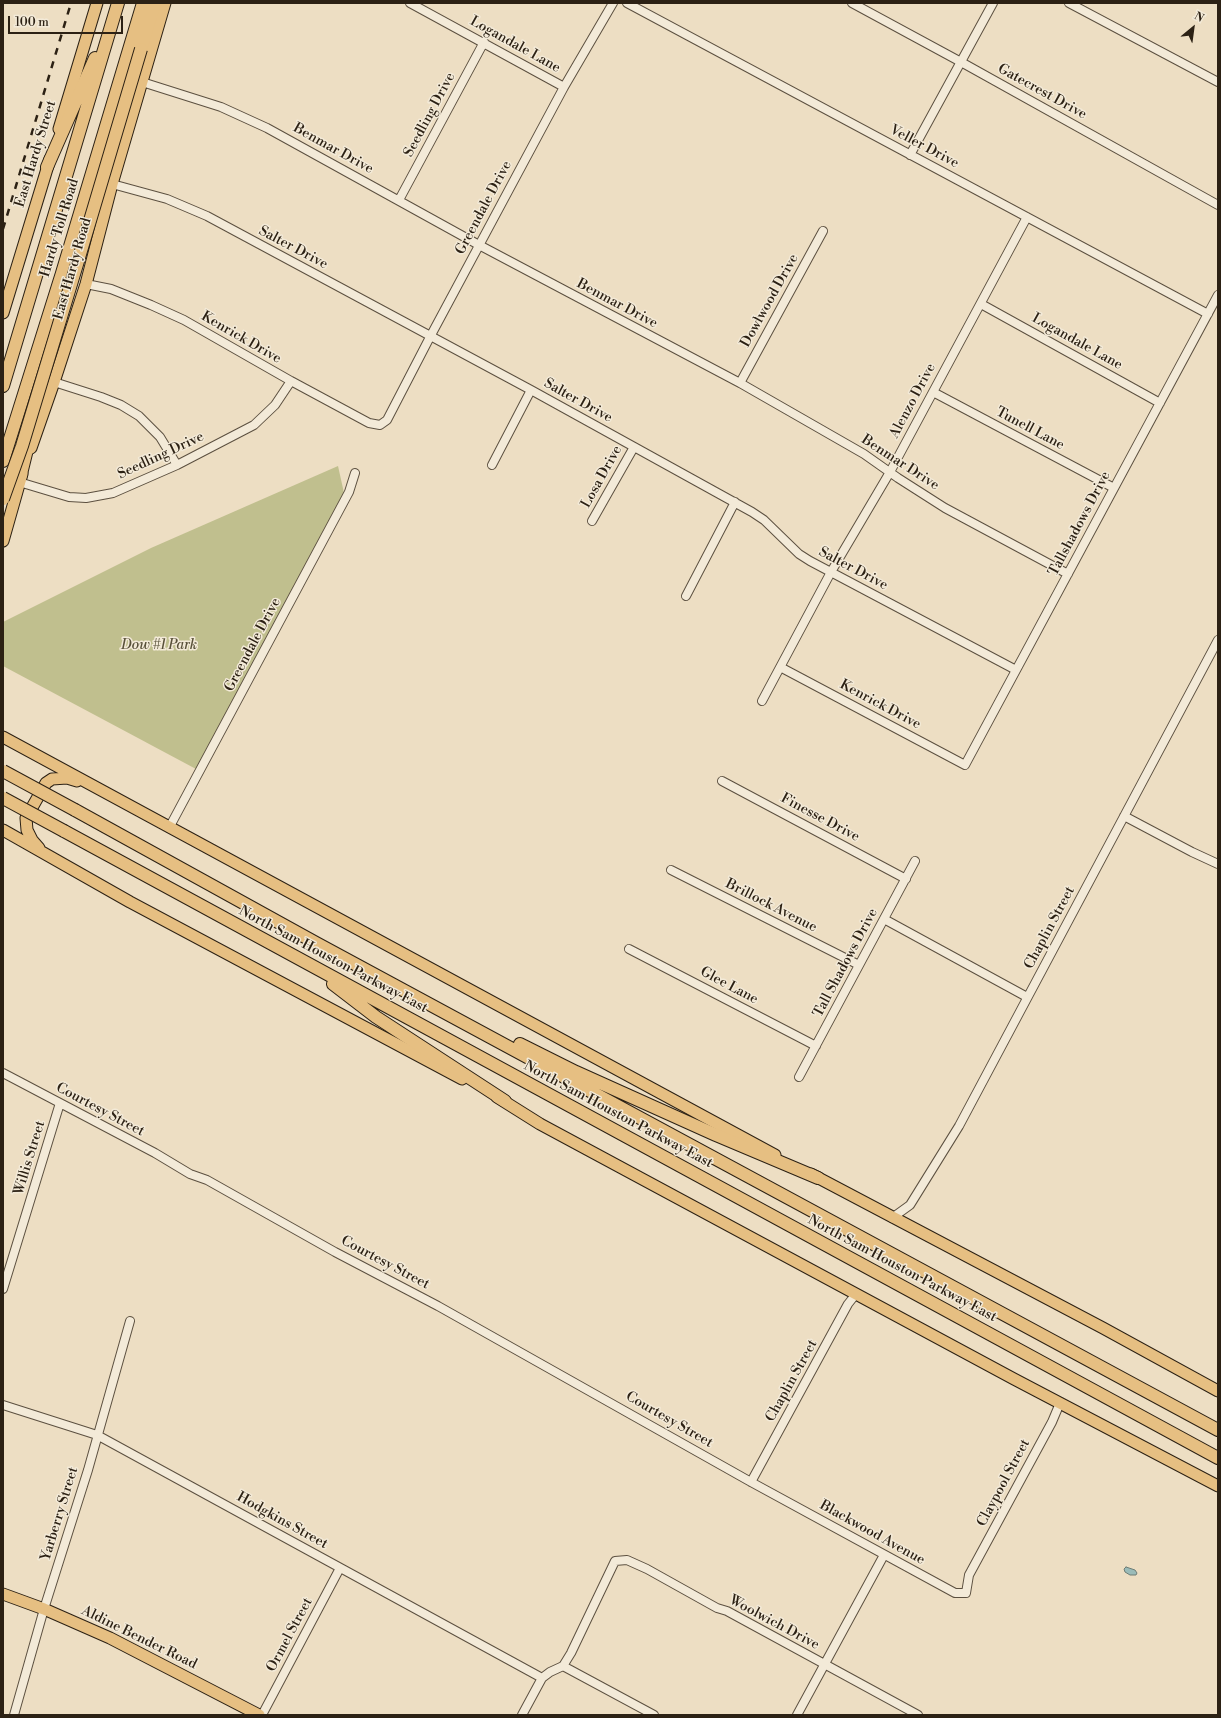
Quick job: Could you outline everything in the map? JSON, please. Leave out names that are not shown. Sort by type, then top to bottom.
[{"type":"highway","name":"Hardy Toll Road","points":[[3,461],[62,273],[142,3]]},
{"type":"highway","points":[[3,499],[22,446],[155,3]]},
{"type":"highway","points":[[47,167],[117,6]]},
{"type":"highway","name":"Hardy Toll Road","points":[[3,386],[117,6]]},
{"type":"highway","points":[[19,482],[40,394],[62,273]]},
{"type":"highway","name":"North Sam Houston Parkway East","points":[[3,771],[316,943],[1218,1430]]},
{"type":"highway","name":"North Sam Houston Parkway East","points":[[3,798],[1218,1458]]},
{"type":"highway","points":[[316,943],[576,1072],[716,1135],[818,1178]]},
{"type":"highway","points":[[304,962],[376,1017],[505,1101]]},
{"type":"main road","name":"East Hardy Street","points":[[3,313],[97,3]]},
{"type":"main road","name":"East Hardy Road","points":[[3,541],[19,482],[86,284],[112,184],[165,3]]},
{"type":"main road","points":[[3,737],[892,1218],[1103,1328],[1218,1391]]},
{"type":"main road","points":[[44,854],[32,840],[27,830],[26,818],[46,783],[52,779],[67,778],[94,787]]},
{"type":"main road","points":[[3,830],[130,902],[505,1101],[540,1124],[1218,1486]]},
{"type":"main road","name":"Aldine Bender Road","points":[[3,1594],[44,1609],[110,1638],[260,1715]]},
{"type":"street","name":"Logandale Lane","points":[[410,3],[564,87]]},
{"type":"street","name":"Greendale Drive","points":[[380,425],[387,420],[564,87],[613,3]]},
{"type":"street","name":"Veller Drive","points":[[627,3],[1208,314]]},
{"type":"street","name":"Gatecrest Drive","points":[[852,3],[1218,205]]},
{"type":"street","points":[[910,155],[993,3]]},
{"type":"street","points":[[1070,3],[1218,82]]},
{"type":"street","name":"Seedling Drive","points":[[398,200],[484,42]]},
{"type":"street","name":"Benmar Drive","points":[[142,82],[198,99],[244,117],[479,245],[740,383],[864,454],[945,508],[1068,574]]},
{"type":"street","name":"Salter Drive","points":[[112,184],[167,199],[207,216],[531,390],[735,502],[764,520],[804,557],[1016,670]]},
{"type":"street","name":"Alenzo Drive","points":[[762,701],[782,668],[831,572],[890,472],[1027,217]]},
{"type":"street","name":"Dowlwood Drive","points":[[740,383],[823,231]]},
{"type":"street","name":"Kenrick Drive","points":[[86,284],[111,289],[184,320],[290,381],[369,423],[380,425]]},
{"type":"street","name":"Tallshadows Drive","points":[[965,765],[1218,296]]},
{"type":"street","name":"Logandale Lane","points":[[981,304],[1160,403]]},
{"type":"street","name":"Seedling Drive","points":[[19,482],[63,496],[86,498],[98,497],[113,493],[177,465],[254,425],[275,405],[290,381]]},
{"type":"street","points":[[54,382],[121,405],[139,416],[160,437],[177,465]]},
{"type":"street","points":[[492,465],[531,390]]},
{"type":"street","name":"Tunell Lane","points":[[933,392],[1114,488]]},
{"type":"street","name":"Losa Drive","points":[[592,521],[634,446]]},
{"type":"street","name":"Greendale Drive","points":[[169,828],[348,492],[355,473]]},
{"type":"street","points":[[686,596],[735,502]]},
{"type":"street","name":"Chaplin Street","points":[[892,1218],[910,1205],[959,1126],[1218,640]]},
{"type":"street","name":"Kenrick Drive","points":[[782,668],[965,765]]},
{"type":"street","name":"Finesse Drive","points":[[722,781],[906,879]]},
{"type":"street","points":[[1124,816],[1218,864]]},
{"type":"street","name":"Tall Shadows Drive","points":[[799,1078],[915,861]]},
{"type":"street","name":"Brillock Avenue","points":[[671,870],[860,965]]},
{"type":"street","points":[[884,919],[1027,997]]},
{"type":"street","name":"Glee Lane","points":[[629,949],[816,1046]]},
{"type":"street","name":"Courtesy Street","points":[[3,1073],[169,1161],[190,1174],[206,1180],[340,1255],[438,1306],[751,1482]]},
{"type":"street","name":"Willis Street","points":[[3,1289],[60,1103]]},
{"type":"street","name":"Chaplin Street","points":[[751,1482],[848,1304],[856,1294]]},
{"type":"street","name":"Yarberry Street","points":[[14,1715],[44,1609],[88,1470],[130,1322]]},
{"type":"street","name":"Claypool Street","points":[[969,1575],[1052,1422],[1060,1403]]},
{"type":"street","name":"Hodgkins Street","points":[[3,1405],[97,1435],[542,1678]]},
{"type":"street","name":"Blackwood Avenue","points":[[751,1482],[955,1593],[966,1592],[969,1575]]},
{"type":"street","points":[[797,1715],[884,1555]]},
{"type":"street","name":"Woolwich Drive","points":[[563,1666],[571,1653],[616,1561],[627,1560],[647,1569],[918,1715]]},
{"type":"street","name":"Ormel Street","points":[[260,1715],[340,1568]]},
{"type":"street","points":[[522,1715],[542,1678],[550,1672],[563,1666],[654,1715]]},
{"type":"green space","name":"Dow #1 Park","points":[[338,466],[344,493],[196,769],[3,666],[3,622],[151,548]]},
{"type":"water","points":[[1126,1567],[1135,1570],[1137,1573],[1136,1575],[1130,1575],[1125,1572],[1124,1569]]},
{"type":"railway","points":[[3,229],[71,3]]}]
